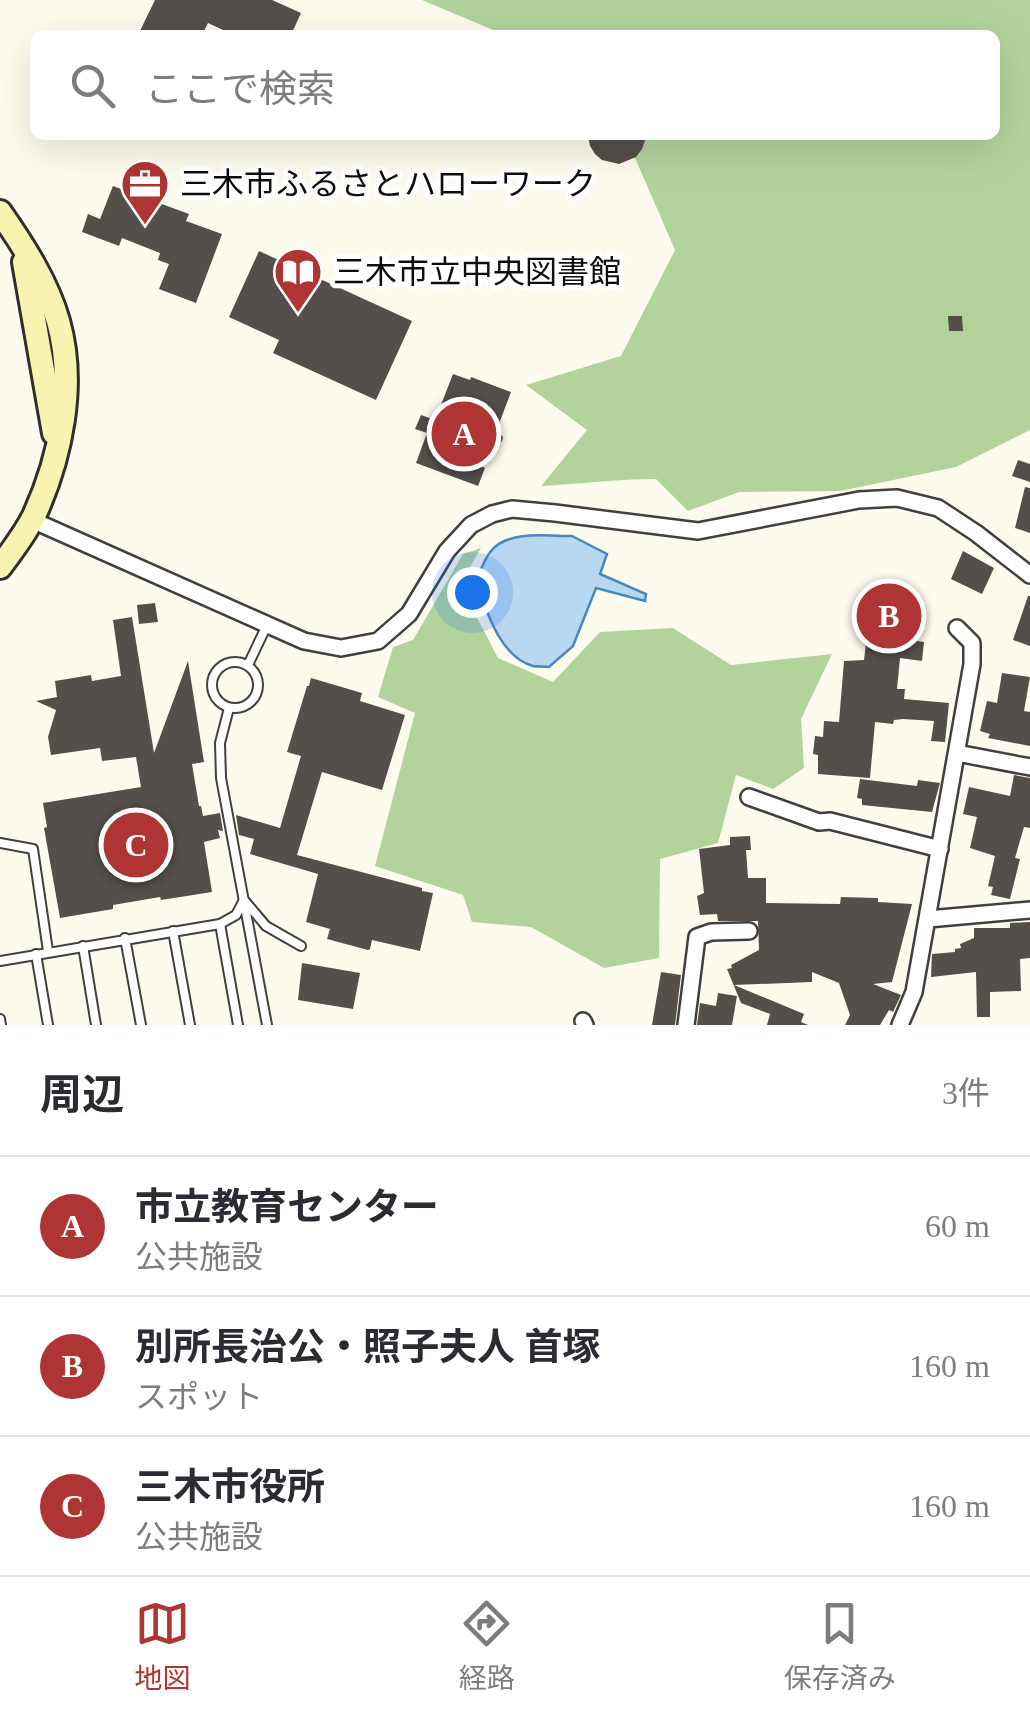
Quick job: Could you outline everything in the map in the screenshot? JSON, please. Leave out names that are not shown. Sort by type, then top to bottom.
[{"type":"street","points":[[0,212],[44,287],[59,323],[66,366],[64,413],[46,487],[32,520],[0,568]]},
{"type":"street","points":[[32,520],[304,642],[341,648],[378,641],[409,614],[447,551],[470,524],[512,509],[698,531],[859,500],[898,498],[938,508],[1030,576]]},
{"type":"street","points":[[900,1025],[914,992],[972,664],[972,642],[957,628]]},
{"type":"street","points":[[957,753],[1030,767]]},
{"type":"street","points":[[749,796],[819,822],[830,820],[940,849]]},
{"type":"street","points":[[928,918],[1030,910]]},
{"type":"street","points":[[686,1025],[697,936],[749,931]]},
{"type":"lane","points":[[248,665],[267,625]]},
{"type":"lane","points":[[237,662],[248,665],[256,673],[256,694],[250,703],[229,708],[212,692],[216,670],[237,662]]},
{"type":"lane","points":[[229,708],[220,742],[221,778],[267,1025]]},
{"type":"lane","points":[[0,843],[33,848],[48,951]]},
{"type":"lane","points":[[0,960],[220,924],[236,915],[244,900]]},
{"type":"lane","points":[[244,900],[266,926],[301,946]]},
{"type":"lane","points":[[220,924],[238,1025]]},
{"type":"lane","points":[[173,931],[190,1025]]},
{"type":"lane","points":[[125,938],[141,1025]]},
{"type":"lane","points":[[83,946],[96,1025]]},
{"type":"lane","points":[[36,954],[48,1025]]},
{"type":"green space","points":[[422,0],[1030,0],[1030,430],[956,467],[840,491],[739,492],[688,511],[656,479],[541,486],[587,430],[526,385],[621,356],[675,250],[635,158],[620,140],[1000,140],[1000,30],[493,30]]},
{"type":"green space","points":[[481,548],[466,574],[470,604],[498,658],[553,682],[600,632],[673,628],[731,665],[832,654],[801,719],[804,768],[773,789],[736,775],[718,843],[660,859],[659,958],[604,968],[531,927],[472,922],[463,895],[375,866],[415,713],[378,697],[393,647],[413,640],[463,554]]},
{"type":"water","points":[[528,536],[572,536],[607,554],[600,574],[646,594],[645,601],[596,588],[573,646],[549,667],[533,666],[521,661],[503,643],[476,582],[498,544]]},
{"type":"building","points":[[155,0],[272,0],[301,13],[293,30],[223,30],[208,23],[204,30],[140,30]]},
{"type":"building","points":[[589,140],[645,140],[636,157],[619,164],[602,160]]},
{"type":"building","points":[[113,186],[189,214],[186,221],[222,234],[196,303],[159,289],[169,264],[158,260],[160,253],[122,238],[119,246],[82,232],[88,214],[100,219]]},
{"type":"building","points":[[259,251],[412,321],[376,400],[273,353],[279,340],[229,317]]},
{"type":"building","points":[[948,316],[962,316],[963,331],[949,331]]},
{"type":"building","points":[[453,374],[511,392],[497,429],[502,441],[490,445],[478,486],[416,463],[427,433],[415,429],[421,415],[435,420]]},
{"type":"building","points":[[1018,460],[1030,464],[1030,482],[1012,476]]},
{"type":"building","points":[[1025,487],[1030,488],[1030,533],[1015,528]]},
{"type":"building","points":[[963,551],[994,568],[982,594],[951,579]]},
{"type":"building","points":[[1030,596],[1030,646],[1013,640]]},
{"type":"building","points":[[155,603],[158,622],[139,624],[137,605]]},
{"type":"building","points":[[132,617],[154,753],[188,661],[204,762],[192,764],[199,806],[203,816],[220,813],[223,831],[218,830],[220,838],[204,842],[212,892],[113,905],[113,909],[60,918],[43,803],[141,787],[136,757],[102,761],[100,748],[51,755],[48,737],[56,710],[36,701],[57,697],[55,681],[91,675],[92,681],[121,676],[113,620]]},
{"type":"building","points":[[867,634],[924,642],[922,661],[900,658],[897,689],[905,689],[904,699],[949,703],[945,742],[931,741],[934,721],[875,722],[870,778],[818,774],[818,755],[813,754],[815,736],[823,737],[824,721],[839,722],[844,661],[864,660]]},
{"type":"building","points":[[1002,673],[1030,677],[1024,711],[1030,712],[1030,746],[988,738],[990,734],[980,731],[987,701],[997,703]]},
{"type":"building","points":[[311,678],[362,693],[360,701],[405,715],[382,790],[322,772],[297,855],[433,893],[420,951],[372,940],[368,950],[327,939],[330,929],[306,922],[318,874],[250,854],[254,839],[239,835],[236,815],[280,828],[301,756],[287,752]]},
{"type":"building","points":[[1014,775],[1030,778],[1030,828],[1024,827],[1015,858],[1020,859],[1010,899],[991,895],[993,887],[988,886],[995,856],[970,848],[977,817],[963,814],[969,787],[1010,796]]},
{"type":"building","points":[[860,779],[917,786],[918,780],[940,783],[932,812],[862,805],[862,799],[857,798]]},
{"type":"building","points":[[750,836],[751,850],[746,850],[748,878],[766,878],[766,903],[840,904],[841,897],[912,904],[892,982],[873,984],[901,995],[893,1012],[889,1010],[880,1025],[845,1025],[850,1015],[839,983],[812,972],[812,982],[734,985],[804,1014],[801,1022],[808,1025],[767,1025],[770,1014],[741,1003],[727,969],[759,950],[758,921],[718,921],[717,914],[700,915],[697,896],[704,893],[699,849],[730,845],[730,837]]},
{"type":"building","points":[[1030,922],[1030,958],[1020,959],[1021,991],[990,992],[990,1017],[977,1017],[976,972],[931,977],[932,954],[955,952],[960,944],[974,938],[974,928],[1010,928],[1010,923]]},
{"type":"building","points":[[302,963],[360,973],[353,1009],[298,1000]]},
{"type":"building","points":[[661,972],[681,975],[675,1025],[652,1025]]},
{"type":"building","points":[[718,993],[737,996],[732,1025],[697,1025],[700,1003],[716,1006]]},
{"type":"place","name":"三木市ふるさとハローワーク","points":[[145,226]]},
{"type":"place","name":"三木市立中央図書館","points":[[298,314]]},
{"type":"place","name":"市立教育センター","points":[[464,434]]},
{"type":"place","name":"別所長治公・照子夫人 首塚","points":[[889,616]]},
{"type":"place","name":"三木市役所","points":[[136,845]]}]
